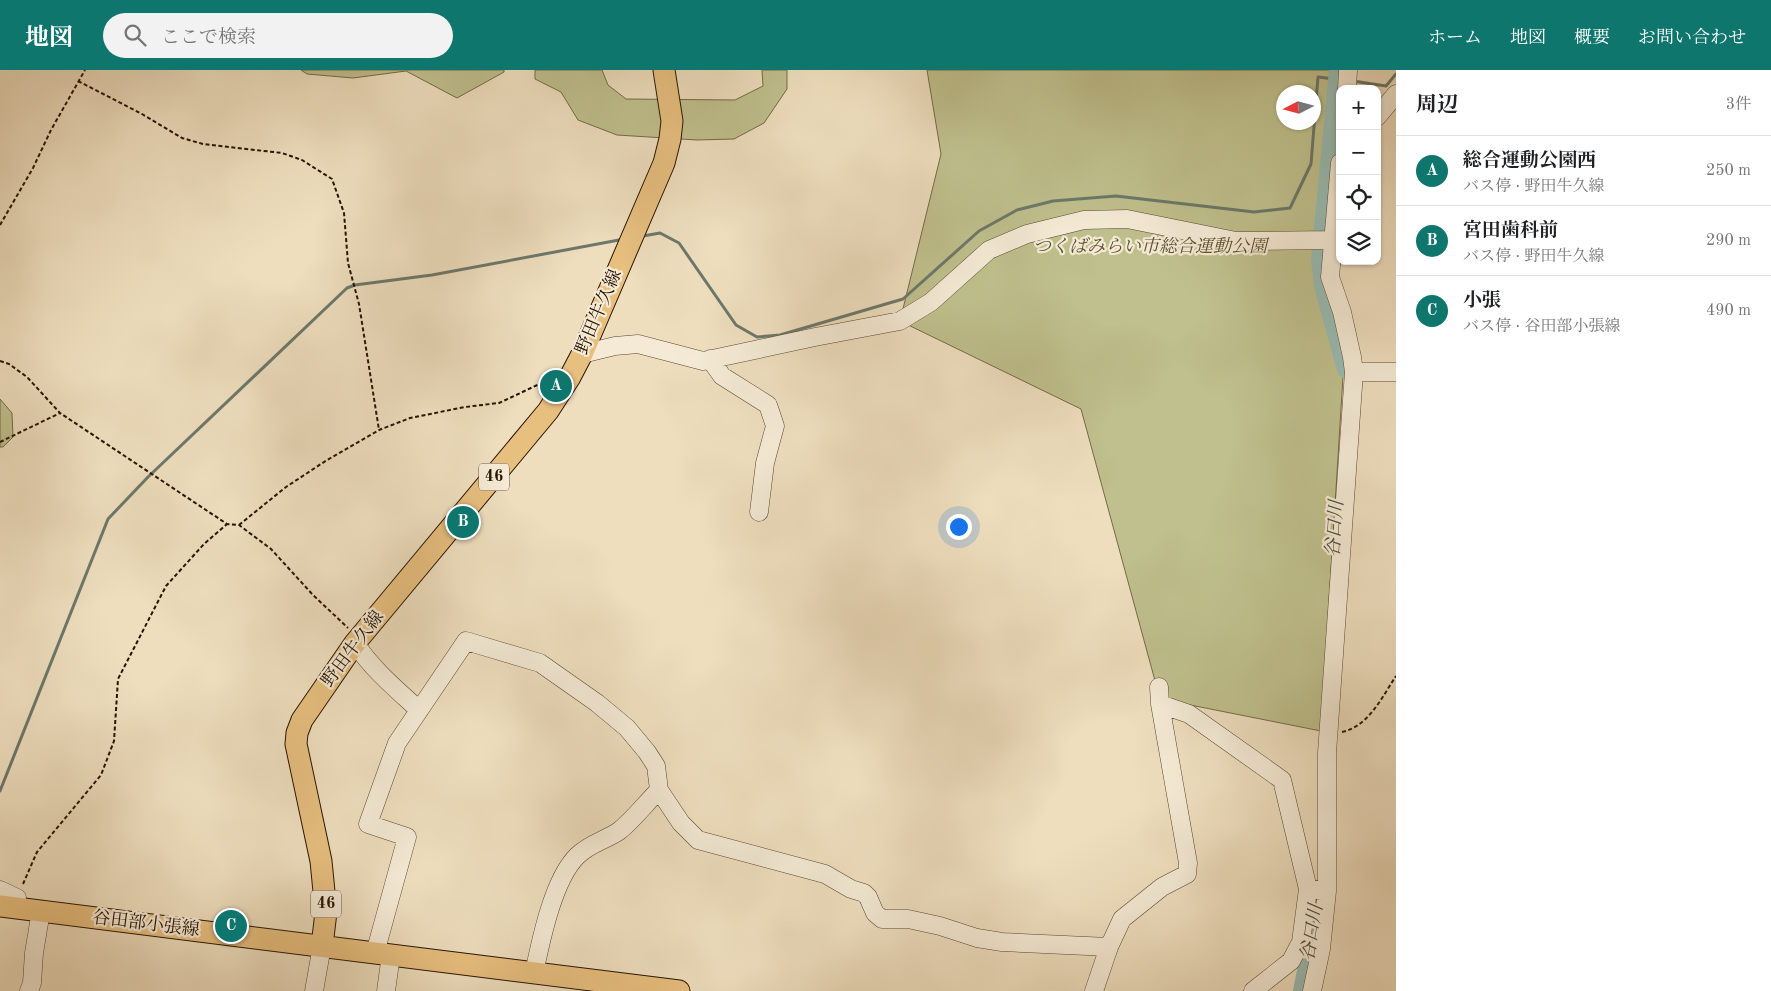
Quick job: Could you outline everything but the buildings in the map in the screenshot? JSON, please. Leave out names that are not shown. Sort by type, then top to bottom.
[{"type":"main road","name":"野田牛久線","points":[[322,946],[326,912],[324,879],[299,761],[296,744],[297,733],[307,710],[357,640],[521,445],[548,411],[570,377],[582,354],[664,162],[672,121],[664,70]]},
{"type":"main road","name":"谷田部小張線","points":[[11,904],[41,911],[322,946]]},
{"type":"main road","points":[[322,946],[665,990]]},
{"type":"street","points":[[1347,85],[1348,70]]},
{"type":"street","points":[[1381,112],[1396,94]]},
{"type":"street","points":[[1312,991],[1321,949],[1328,891],[1328,735],[1354,372],[1342,312],[1330,277],[1339,175]]},
{"type":"street","points":[[582,354],[615,346],[638,344],[703,361],[900,321],[930,302],[989,250],[1026,234],[1084,220],[1127,219],[1236,241],[1333,240]]},
{"type":"street","points":[[710,359],[722,376],[768,405],[775,426],[765,463],[759,512]]},
{"type":"street","points":[[1354,372],[1396,372]]},
{"type":"street","points":[[357,640],[365,659],[419,710]]},
{"type":"street","points":[[386,991],[383,954],[407,837],[368,824],[397,743],[466,641],[540,663],[597,703],[627,728],[656,766],[659,790],[681,823],[698,840],[825,874],[851,889],[864,893],[868,897],[875,914],[882,919],[908,919],[940,926],[977,938],[1002,942],[1109,947]]},
{"type":"street","points":[[1094,991],[1109,947],[1122,919],[1162,887],[1186,874],[1188,863],[1160,695],[1282,780],[1308,889],[1301,942],[1292,961],[1253,991]]},
{"type":"street","points":[[534,973],[539,948],[555,895],[566,869],[589,845],[619,830],[659,790]]},
{"type":"street","points":[[1308,889],[1328,891]]},
{"type":"street","points":[[0,890],[11,904]]},
{"type":"street","points":[[29,991],[32,983],[34,953],[41,911]]},
{"type":"street","points":[[314,991],[322,946]]},
{"type":"path","points":[[0,225],[34,168],[51,130],[86,70]]},
{"type":"path","points":[[78,81],[142,114],[182,138],[203,144],[282,153],[302,160],[332,179],[344,213],[348,264],[359,304],[379,430]]},
{"type":"path","points":[[0,361],[9,364],[27,377],[60,414],[227,524],[239,526],[271,549],[357,640]]},
{"type":"path","points":[[239,526],[286,487],[327,460],[379,430],[410,418],[465,407],[499,403],[544,381],[570,377]]},
{"type":"path","points":[[0,442],[60,414]]},
{"type":"path","points":[[11,904],[37,852],[101,775],[114,741],[118,679],[166,586],[204,544],[227,524]]},
{"type":"path","points":[[1328,735],[1353,729],[1370,715],[1396,676]]},
{"type":"green space","points":[[301,70],[504,70],[504,72],[457,98],[406,71],[353,78],[307,74]]},
{"type":"green space","points":[[535,70],[602,70],[608,85],[626,99],[735,100],[763,86],[762,70],[787,70],[787,89],[764,123],[734,139],[697,140],[617,135],[578,120],[561,92],[535,79]]},
{"type":"green space","name":"つくばみらい市総合運動公園","points":[[927,70],[1343,70],[1341,85],[1336,85],[1336,153],[1324,278],[1345,344],[1321,731],[1160,699],[1081,409],[900,321],[941,154]]},
{"type":"green space","points":[[0,399],[12,413],[13,437],[3,447],[0,447]]},
{"type":"waterway","name":"谷口川","points":[[1339,70],[1321,260],[1324,286],[1347,369]]},
{"type":"waterway","points":[[1353,81],[1386,86],[1396,74]]},
{"type":"waterway","points":[[643,236],[660,233],[679,243],[736,325],[757,337],[780,335],[903,299],[979,231],[1017,210],[1053,201],[1116,196],[1254,212],[1290,208],[1311,164],[1318,77],[1342,80]]},
{"type":"waterway","points":[[0,791],[108,519],[148,477],[347,288],[355,285],[432,275],[619,240]]},
{"type":"waterway","name":"谷口川","points":[[1303,991],[1318,915]]},
{"type":"place","name":"総合運動公園西","points":[[556,386]]},
{"type":"place","name":"宮田歯科前","points":[[463,522]]},
{"type":"place","name":"小張","points":[[231,926]]}]
